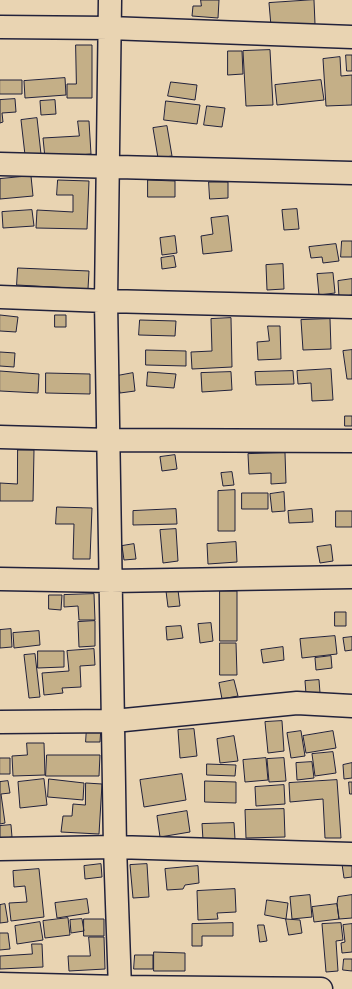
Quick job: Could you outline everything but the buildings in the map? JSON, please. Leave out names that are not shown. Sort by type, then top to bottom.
[{"type":"street","points":[[110,0],[109,167],[106,301],[115,847],[120,988]]},
{"type":"street","points":[[0,27],[109,28],[352,36]]},
{"type":"street","points":[[0,164],[352,173]]},
{"type":"street","points":[[0,297],[352,307]]},
{"type":"street","points":[[0,438],[352,441]]},
{"type":"street","points":[[0,579],[111,580],[352,577]]},
{"type":"street","points":[[0,722],[114,721],[297,703],[352,706]]},
{"type":"street","points":[[0,849],[115,847],[352,854]]},
{"type":"street","points":[[0,984],[120,988],[321,989]]}]
